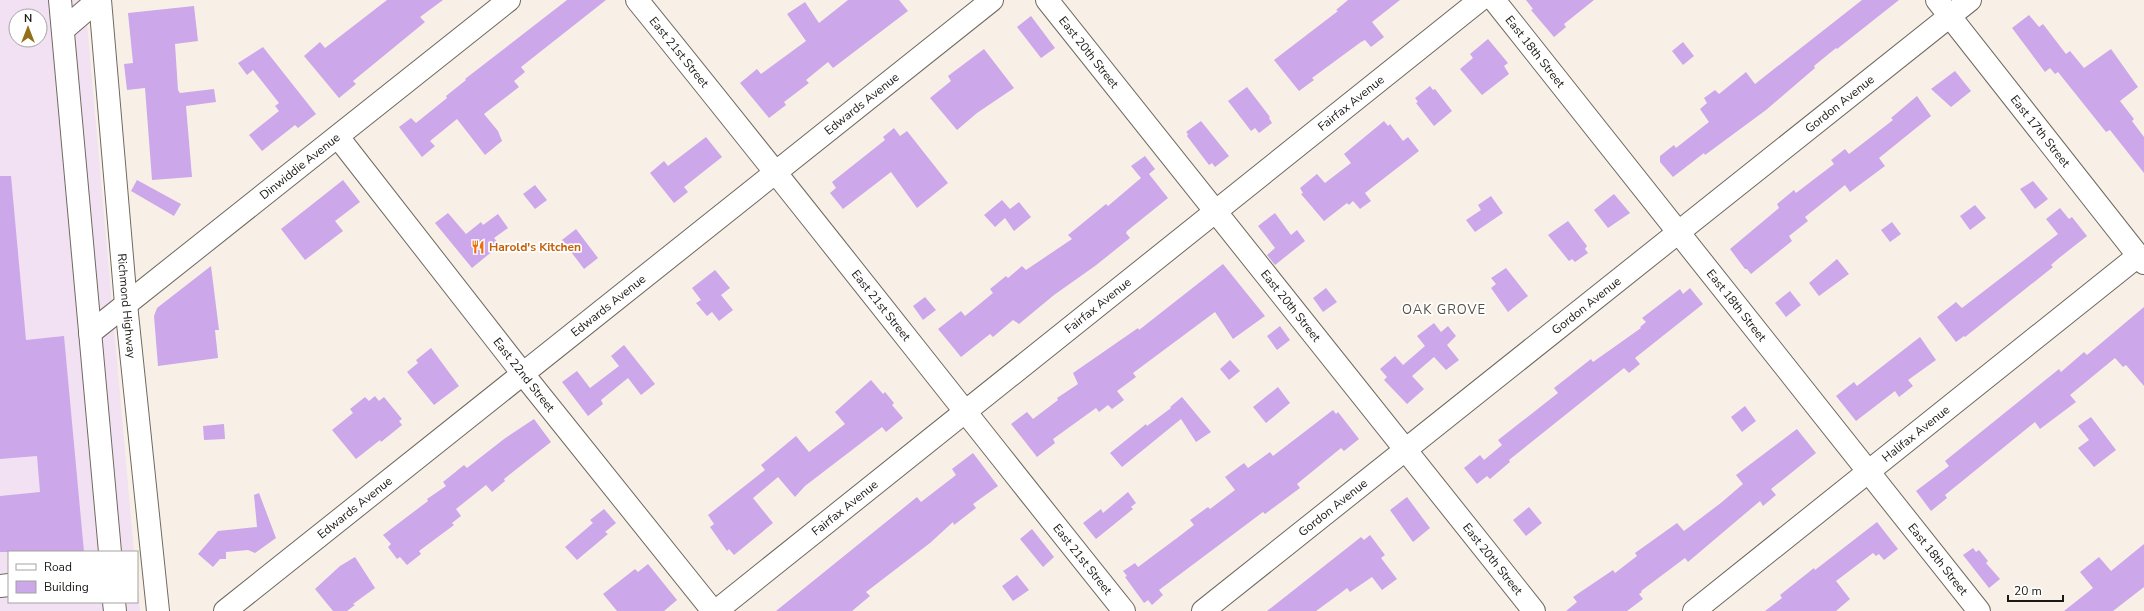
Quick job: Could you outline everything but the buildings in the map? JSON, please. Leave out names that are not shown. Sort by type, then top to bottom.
[{"type":"street","points":[[60,0],[110,551]]},
{"type":"street","points":[[62,30],[99,0]]},
{"type":"street","name":"Richmond Highway","points":[[99,0],[126,304],[158,611]]},
{"type":"street","name":"Dinwiddie Avenue","points":[[90,333],[509,0]]},
{"type":"street","name":"East 21st Street","points":[[637,0],[776,171],[964,412],[1124,611]]},
{"type":"street","name":"Edwards Avenue","points":[[225,611],[992,0]]},
{"type":"street","name":"East 20th Street","points":[[1047,0],[1534,611]]},
{"type":"street","name":"Fairfax Avenue","points":[[714,611],[1480,0]]},
{"type":"street","name":"East 18th Street","points":[[1494,0],[1979,611]]},
{"type":"street","name":"Gordon Avenue","points":[[1203,611],[1678,233],[1943,8],[1970,0]]},
{"type":"street","name":"East 17th Street","points":[[1943,8],[2141,259]]},
{"type":"street","name":"East 22nd Street","points":[[338,137],[523,374],[714,611]]},
{"type":"street","name":"Halifax Avenue","points":[[1694,611],[2141,259]]},
{"type":"shaded area","points":[[0,0],[85,0],[134,551],[8,551],[8,603],[138,603],[138,591],[140,611],[0,611]]},
{"type":"place","name":"Harold's Kitchen","points":[[478,247]]},
{"type":"district","name":"OAK GROVE","points":[[1444,309]]}]
